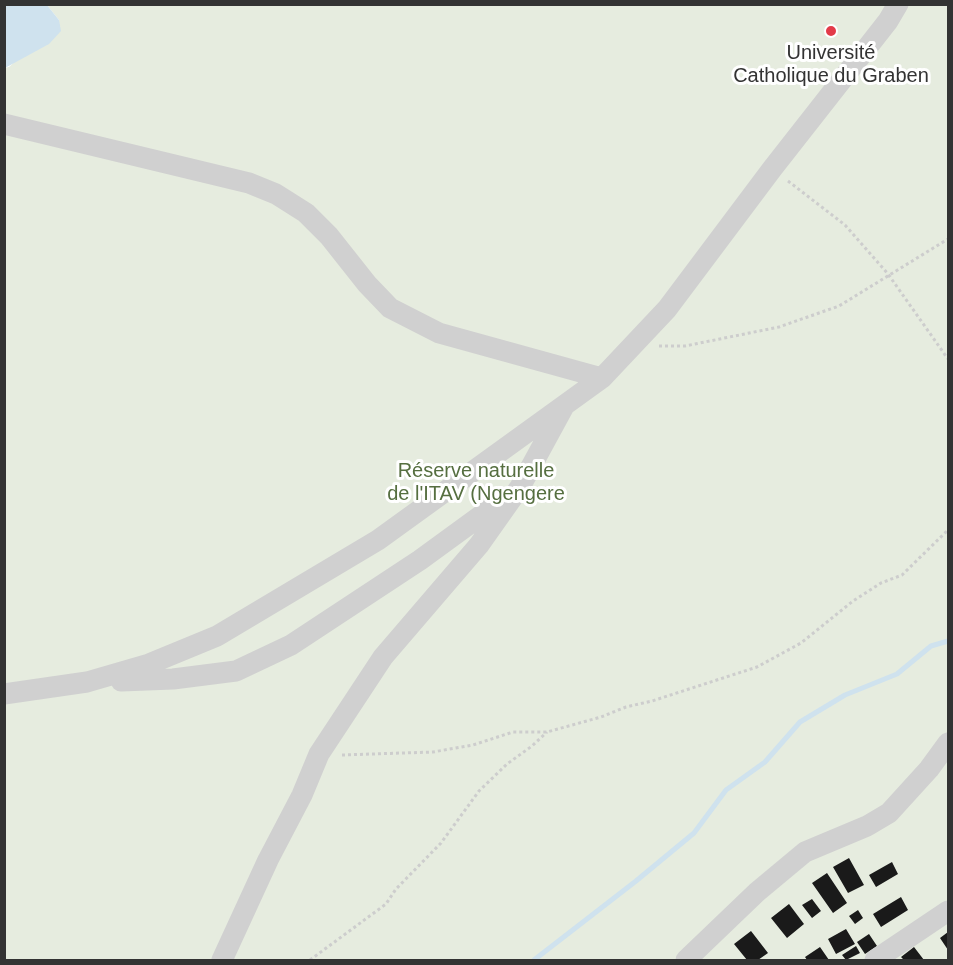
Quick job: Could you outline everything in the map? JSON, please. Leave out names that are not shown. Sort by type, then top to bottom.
[{"type":"street","points":[[87,682],[149,664],[218,636],[378,540],[602,378],[668,309],[772,169],[888,21],[898,4]]},
{"type":"street","points":[[4,124],[249,183],[276,194],[306,213],[329,236],[367,284],[390,308],[439,333],[602,378]]},
{"type":"street","points":[[222,960],[268,860],[302,795],[319,754],[383,657],[479,545],[520,487],[566,403]]},
{"type":"street","points":[[4,694],[87,682],[173,679],[236,671],[291,645],[420,560],[520,487]]},
{"type":"street","points":[[686,960],[757,892],[805,852],[867,826],[889,813],[930,769],[948,743]]},
{"type":"street","points":[[874,960],[948,910]]},
{"type":"path","points":[[772,169],[845,225],[888,274],[948,359]]},
{"type":"path","points":[[631,347],[685,346],[779,327],[839,306],[948,239]]},
{"type":"path","points":[[319,754],[434,752],[472,745],[513,732],[547,732],[757,667],[801,643],[862,595],[881,583],[902,575],[948,530]]},
{"type":"path","points":[[310,960],[386,904],[396,889],[441,843],[479,792],[507,764],[547,732]]},
{"type":"green space","name":"Réserve naturelle de l'ITAV (Ngengere","points":[[47,5],[948,5],[948,960],[5,960],[4,68],[9,67],[59,20]]},
{"type":"water","points":[[5,4],[47,5],[59,20],[61,31],[49,44],[5,68]]},
{"type":"building","points":[[849,858],[864,885],[848,893],[833,867]]},
{"type":"building","points":[[892,862],[898,874],[876,887],[869,875]]},
{"type":"building","points":[[827,873],[847,903],[833,913],[812,883]]},
{"type":"building","points":[[901,897],[908,910],[881,927],[873,914]]},
{"type":"building","points":[[812,899],[821,911],[812,918],[802,905]]},
{"type":"building","points":[[789,904],[804,924],[787,938],[771,918]]},
{"type":"building","points":[[858,910],[863,918],[855,924],[849,916]]},
{"type":"building","points":[[846,929],[855,944],[836,954],[828,939]]},
{"type":"building","points":[[751,931],[768,953],[758,960],[747,960],[734,944]]},
{"type":"building","points":[[948,932],[948,950],[940,938]]},
{"type":"building","points":[[869,934],[877,946],[865,954],[857,942]]},
{"type":"building","points":[[856,946],[860,953],[846,960],[842,955]]},
{"type":"building","points":[[820,947],[829,960],[807,960],[805,957]]},
{"type":"building","points":[[914,947],[924,960],[904,960],[901,957]]},
{"type":"waterway","points":[[534,960],[694,833],[726,790],[765,762],[800,722],[845,695],[897,674],[931,646],[948,641]]},
{"type":"place","name":"Université Catholique du Graben","points":[[831,31]]}]
